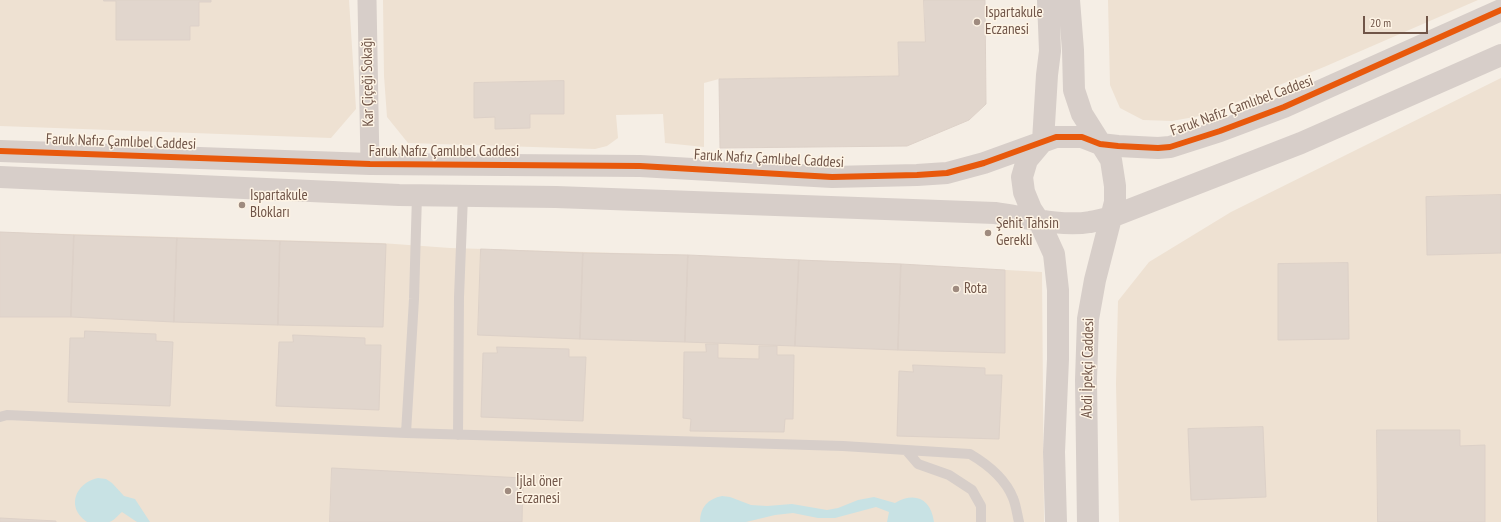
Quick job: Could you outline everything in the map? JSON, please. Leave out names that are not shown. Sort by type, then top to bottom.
[{"type":"street","name":"Kar Çiçeği Sokağı","points":[[367,0],[370,164]]},
{"type":"street","points":[[1039,220],[1031,209],[1024,192],[1022,177],[1027,160],[1043,141],[1050,50],[1048,0]]},
{"type":"street","points":[[1069,0],[1073,50],[1074,90],[1082,114],[1111,160],[1115,186],[1115,202],[1111,217]]},
{"type":"street","name":"Faruk Nafız Çamlıbel Caddesi","points":[[0,151],[394,165],[640,166],[832,177],[947,173],[1056,137],[1082,137],[1100,144],[1158,148],[1170,147],[1220,131],[1284,107],[1501,10]]},
{"type":"street","points":[[0,177],[393,195],[556,197],[995,213],[1061,223],[1089,223],[1111,217],[1301,143],[1501,55]]},
{"type":"street","points":[[343,192],[340,172],[344,163]]},
{"type":"street","points":[[393,195],[396,186],[397,173],[394,165]]},
{"type":"street","name":"Abdi İpekçi Caddesi","points":[[1088,522],[1086,380],[1088,319],[1095,280],[1111,217]]},
{"type":"street","name":"Abdi İpekçi Caddesi","points":[[1039,220],[1054,254],[1058,290],[1058,359],[1054,452],[1056,522]]},
{"type":"lane","points":[[406,433],[414,299],[417,195]]},
{"type":"lane","points":[[458,435],[459,297],[463,196]]},
{"type":"lane","points":[[0,417],[7,415],[458,435],[843,446],[970,454],[986,464],[1000,478],[1013,497],[1019,522]]},
{"type":"lane","points":[[906,450],[918,464],[948,475],[972,490],[982,506],[981,522]]},
{"type":"shaded area","points":[[0,0],[349,0],[356,109],[331,138],[0,126]]},
{"type":"shaded area","points":[[383,0],[924,0],[925,42],[898,42],[899,76],[719,79],[704,83],[704,147],[665,143],[663,114],[616,115],[618,138],[607,146],[595,149],[408,143],[387,117],[384,76]]},
{"type":"shaded area","points":[[1108,0],[1478,0],[1324,67],[1205,115],[1172,121],[1143,120],[1120,108],[1110,85]]},
{"type":"shaded area","points":[[1501,78],[1501,522],[1119,522],[1116,384],[1118,301],[1149,262],[1231,212]]},
{"type":"shaded area","points":[[0,232],[381,243],[450,248],[688,255],[901,264],[1042,272],[1044,522],[0,522]]},
{"type":"water","points":[[98,478],[106,479],[112,483],[124,496],[135,499],[150,522],[137,522],[122,512],[109,522],[87,522],[81,517],[76,507],[76,496],[82,486],[87,482]]},
{"type":"water","points":[[717,497],[730,497],[751,505],[767,506],[792,504],[827,510],[838,508],[858,500],[874,497],[895,503],[902,499],[915,498],[921,499],[926,503],[932,514],[934,522],[887,522],[889,512],[876,507],[835,518],[818,518],[793,513],[775,515],[746,522],[700,522],[701,512],[706,504]]},
{"type":"building","points":[[104,0],[211,0],[211,2],[199,2],[199,26],[190,26],[190,40],[116,40],[116,1]]},
{"type":"building","points":[[924,0],[985,0],[986,104],[969,120],[907,146],[720,148],[719,79],[899,76],[898,42],[925,42]]},
{"type":"building","points":[[564,81],[564,114],[530,114],[530,128],[495,129],[495,117],[474,118],[474,83]]},
{"type":"building","points":[[1501,195],[1501,253],[1427,255],[1426,197]]},
{"type":"building","points":[[0,232],[74,235],[71,317],[0,317]]},
{"type":"building","points":[[74,235],[177,238],[174,322],[71,317]]},
{"type":"building","points":[[177,238],[280,241],[278,325],[174,322]]},
{"type":"building","points":[[280,241],[386,244],[383,327],[278,325]]},
{"type":"building","points":[[481,249],[583,253],[580,339],[478,335]]},
{"type":"building","points":[[583,253],[688,255],[685,342],[580,339]]},
{"type":"building","points":[[688,255],[799,260],[795,346],[685,342]]},
{"type":"building","points":[[799,260],[901,264],[898,350],[795,346]]},
{"type":"building","points":[[1348,263],[1349,339],[1278,340],[1278,264]]},
{"type":"building","points":[[901,264],[1005,270],[1005,353],[898,350]]},
{"type":"building","points":[[85,331],[156,334],[156,341],[173,342],[170,406],[68,402],[70,338],[84,338]]},
{"type":"building","points":[[293,335],[365,338],[365,345],[381,345],[379,410],[276,406],[279,342],[293,342]]},
{"type":"building","points":[[706,344],[718,344],[718,358],[759,359],[759,346],[777,346],[777,355],[794,355],[793,419],[785,419],[784,432],[690,431],[691,419],[683,418],[684,352],[706,352]]},
{"type":"building","points":[[497,347],[569,349],[569,357],[586,357],[583,421],[481,417],[483,353],[497,353]]},
{"type":"building","points":[[913,365],[985,368],[985,375],[1002,375],[999,439],[897,436],[899,371],[913,372]]},
{"type":"building","points":[[1263,427],[1266,497],[1191,500],[1188,429]]},
{"type":"building","points":[[1377,430],[1460,430],[1460,446],[1485,445],[1485,522],[1378,522]]},
{"type":"building","points":[[332,468],[523,478],[522,522],[330,522]]},
{"type":"building","points":[[0,518],[56,521],[56,522],[0,522]]},
{"type":"cycle path","points":[[0,151],[370,164],[640,166],[832,177],[947,173],[984,163],[1056,137],[1082,137],[1100,144],[1118,146],[1158,148],[1170,147],[1220,131],[1284,107],[1501,10]]},
{"type":"place","name":"Ispartakule Eczanesi","points":[[977,22]]},
{"type":"place","name":"Ispartakule Blokları","points":[[242,205]]},
{"type":"place","name":"Şehit Tahsin Gerekli","points":[[988,233]]},
{"type":"place","name":"Rota","points":[[956,289]]},
{"type":"place","name":"İjlal öner Eczanesi","points":[[508,491]]}]
